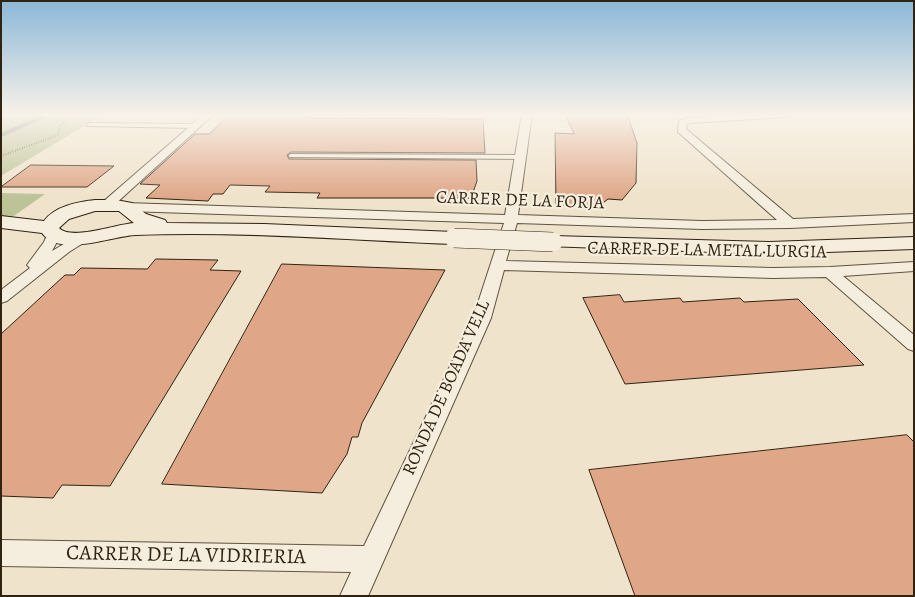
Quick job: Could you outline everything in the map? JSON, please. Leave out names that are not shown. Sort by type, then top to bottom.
[{"type":"main road","points":[[93,236],[124,223],[121,208]]},
{"type":"main road","points":[[1,221],[75,210],[121,208],[146,221],[177,228]]},
{"type":"main road","points":[[51,232],[54,221],[75,210]]},
{"type":"main road","points":[[1,221],[51,232],[62,239],[134,230],[177,228],[707,247],[769,248],[914,243]]},
{"type":"main road","points":[[707,247],[914,233]]},
{"type":"street","points":[[121,208],[181,142]]},
{"type":"street","name":"RONDA DE BOADA VELL","points":[[354,596],[482,318],[511,220],[523,142]]},
{"type":"street","points":[[695,142],[790,224]]},
{"type":"street","name":"CARRER DE LA FORJA","points":[[121,208],[702,225],[790,224],[914,218]]},
{"type":"street","points":[[23,279],[51,243],[51,232]]},
{"type":"street","points":[[1,298],[64,249],[93,236]]},
{"type":"street","name":"CARRER DE LA METAL·LURGIA","points":[[498,264],[830,272],[914,266]]},
{"type":"street","points":[[830,272],[914,345]]},
{"type":"street","name":"CARRER DE LA VIDRIERIA","points":[[1,553],[371,559]]},
{"type":"lane","points":[[291,156],[521,156]]},
{"type":"path","points":[[1,156],[39,142]]},
{"type":"green space","points":[[1,142],[58,142],[1,176]]},
{"type":"green space","points":[[1,193],[45,194],[1,225]]},
{"type":"building","points":[[186,142],[484,142],[485,153],[291,152],[287,155],[289,159],[476,160],[477,181],[471,198],[317,198],[320,193],[265,192],[270,186],[230,185],[223,194],[213,194],[208,201],[146,198],[160,185],[140,184]]},
{"type":"building","points":[[555,142],[637,142],[636,183],[622,200],[608,199],[598,207],[556,205]]},
{"type":"building","points":[[31,165],[114,166],[87,187],[1,187]]},
{"type":"building","points":[[156,259],[218,260],[210,270],[241,271],[110,486],[62,485],[53,498],[1,496],[1,334],[65,275],[74,275],[81,268],[147,269]]},
{"type":"building","points":[[282,264],[445,270],[362,423],[358,437],[352,437],[347,454],[322,493],[162,484]]},
{"type":"building","points":[[620,295],[624,302],[680,298],[683,302],[740,298],[744,302],[798,299],[864,365],[625,384],[583,298]]},
{"type":"building","points":[[907,435],[914,442],[914,596],[635,596],[589,470]]}]
